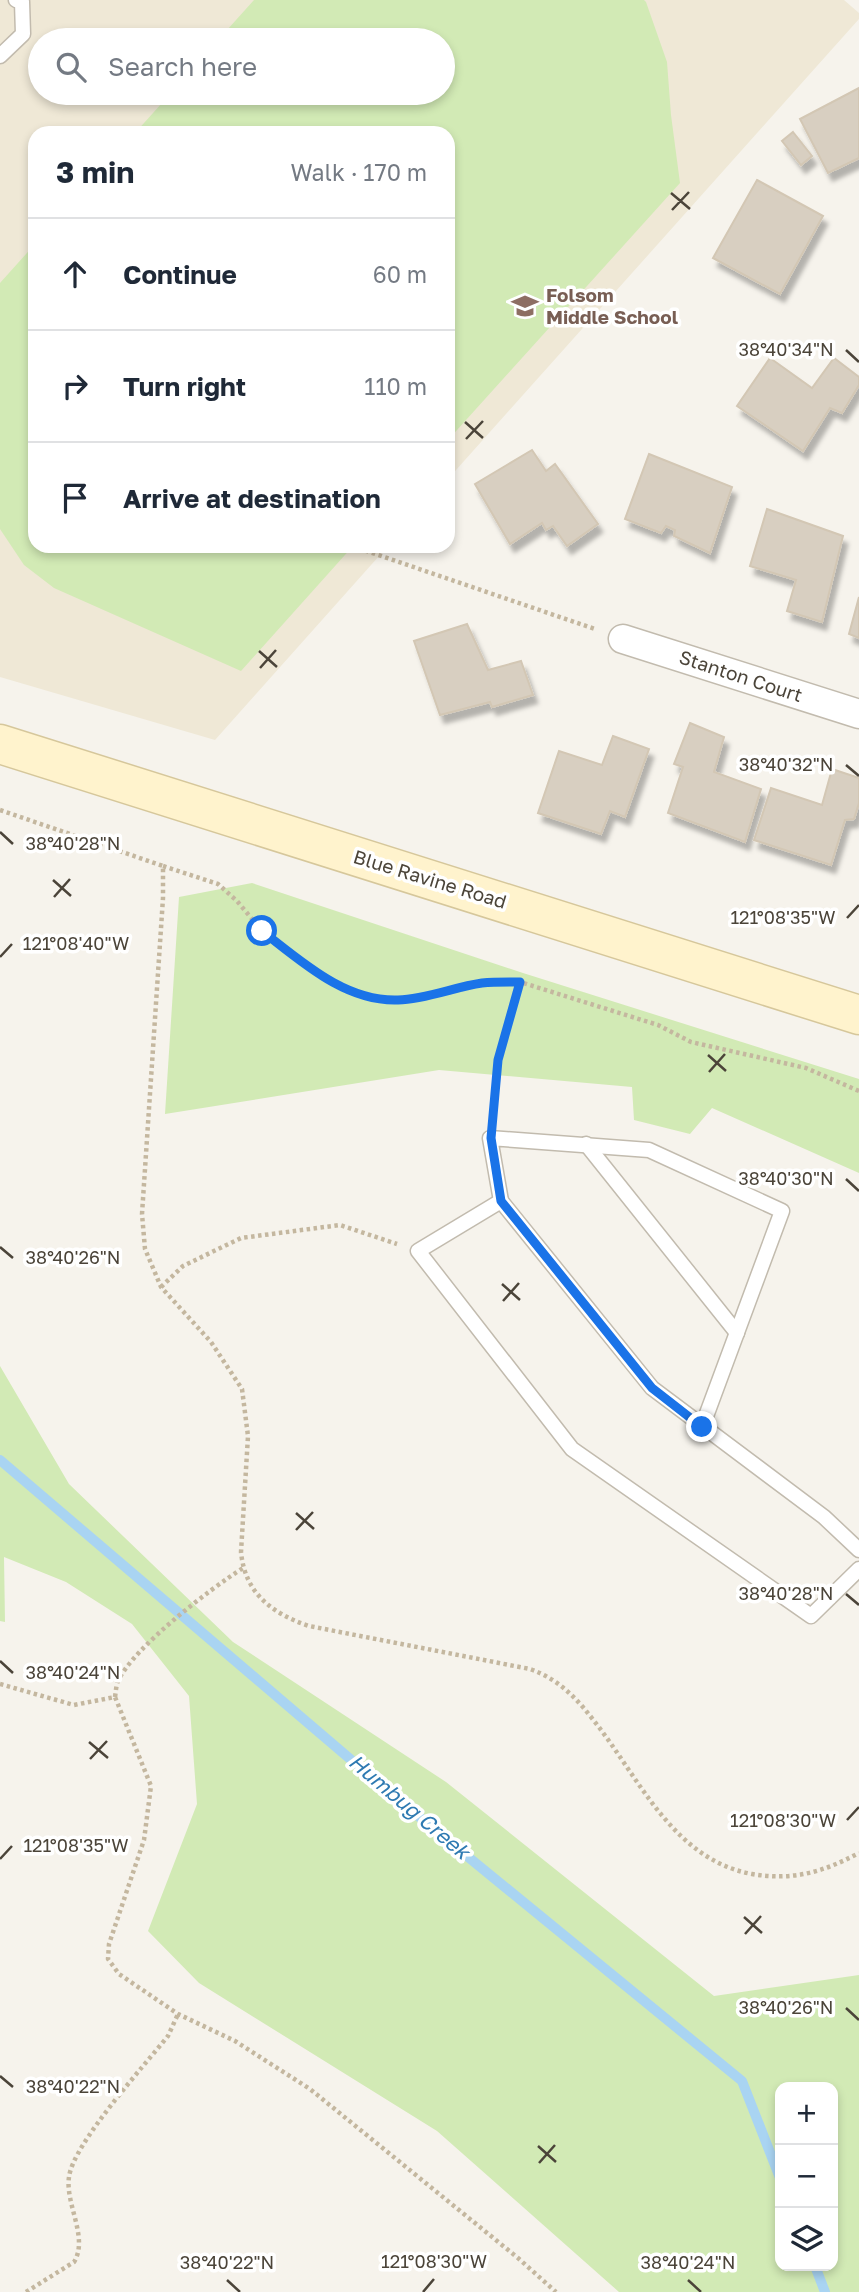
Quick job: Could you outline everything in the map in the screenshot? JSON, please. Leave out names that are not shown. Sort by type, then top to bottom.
[{"type":"main road","name":"Blue Ravine Road","points":[[0,744],[859,1015]]},
{"type":"street","name":"Stanton Court","points":[[623,639],[859,714]]},
{"type":"lane","points":[[0,56],[23,34],[22,2],[16,0]]},
{"type":"lane","points":[[702,1427],[782,1211],[649,1150],[491,1138],[501,1201],[652,1388],[702,1427],[824,1517],[859,1550]]},
{"type":"lane","points":[[586,1144],[737,1333]]},
{"type":"lane","points":[[501,1201],[418,1251],[572,1449],[811,1616],[859,1569]]},
{"type":"path","points":[[370,553],[623,639]]},
{"type":"path","points":[[0,810],[218,884],[237,901],[262,931],[349,992],[396,1000],[447,993],[480,984],[520,982],[658,1025],[691,1042],[806,1068],[859,1091]]},
{"type":"path","points":[[163,866],[142,1214],[145,1249],[161,1287],[211,1342],[242,1389],[247,1436],[241,1541],[243,1568],[258,1596],[275,1611],[309,1626],[505,1664],[547,1675],[562,1685],[600,1728],[661,1815],[690,1845],[721,1865],[755,1874],[797,1876],[820,1872],[859,1853]]},
{"type":"path","points":[[491,1138],[498,1060],[520,982]]},
{"type":"path","points":[[161,1287],[183,1266],[209,1251],[240,1238],[275,1232],[340,1225],[418,1251]]},
{"type":"path","points":[[243,1568],[213,1587],[143,1649],[125,1669],[117,1683],[115,1697],[150,1786],[144,1840],[109,1944],[108,1959],[119,1974],[178,2014],[235,2041],[310,2089],[556,2292]]},
{"type":"path","points":[[0,1684],[74,1705],[115,1697]]},
{"type":"path","points":[[26,2292],[78,2257],[79,2238],[71,2207],[68,2178],[76,2153],[168,2036],[178,2014]]},
{"type":"shaded area","name":"Folsom Middle School","points":[[0,0],[844,0],[859,13],[859,19],[455,471],[455,126],[28,126],[28,553],[382,553],[215,740],[0,677]]},
{"type":"green space","points":[[254,0],[644,0],[667,62],[680,183],[455,432],[455,126],[141,126],[160,105],[455,105],[455,28],[229,28]]},
{"type":"green space","points":[[28,252],[28,553],[347,553],[241,671],[54,588],[24,565],[0,529],[0,283]]},
{"type":"green space","points":[[252,883],[523,973],[859,1079],[859,1173],[712,1108],[690,1134],[634,1120],[632,1087],[439,1070],[165,1114],[179,897]]},
{"type":"green space","points":[[0,1366],[69,1484],[233,1642],[446,1782],[714,1996],[859,1975],[859,2292],[619,2292],[437,2131],[199,1983],[148,1931],[197,1804],[189,1696],[132,1624],[66,1582],[4,1557],[5,1622],[0,1621]]},
{"type":"building","points":[[859,88],[859,158],[828,173],[800,119]]},
{"type":"building","points":[[793,132],[812,156],[801,165],[782,141]]},
{"type":"building","points":[[757,180],[823,216],[780,294],[713,258]]},
{"type":"building","points":[[770,358],[812,388],[834,358],[859,377],[859,385],[842,413],[830,408],[803,451],[737,406]]},
{"type":"building","points":[[532,450],[546,471],[555,464],[598,524],[567,546],[553,526],[546,530],[542,523],[510,544],[475,484]]},
{"type":"building","points":[[649,454],[732,487],[710,553],[674,536],[675,530],[666,526],[661,533],[625,519]]},
{"type":"building","points":[[767,509],[843,536],[822,622],[787,611],[796,580],[750,566]]},
{"type":"building","points":[[859,597],[859,638],[849,634]]},
{"type":"building","points":[[467,624],[488,670],[521,661],[533,695],[492,707],[490,702],[440,715],[414,641]]},
{"type":"building","points":[[690,723],[724,737],[714,772],[761,789],[745,842],[668,813],[683,767],[674,764]]},
{"type":"building","points":[[613,736],[649,749],[625,817],[610,811],[601,834],[538,813],[559,751],[602,765]]},
{"type":"building","points":[[832,769],[859,778],[859,803],[854,819],[845,820],[831,865],[754,840],[771,788],[822,805]]},
{"type":"waterway","name":"Humbug Creek","points":[[0,1460],[390,1793],[742,2081],[775,2165]]},
{"type":"waterway","name":"Humbug Creek","points":[[817,2271],[825,2292]]},
{"type":"place","name":"Folsom Middle School","points":[[525,306]]},
{"type":"route","points":[[262,931],[349,992],[396,1000],[447,993],[480,984],[520,982],[498,1060],[491,1138],[501,1201],[652,1388],[702,1427]]}]
